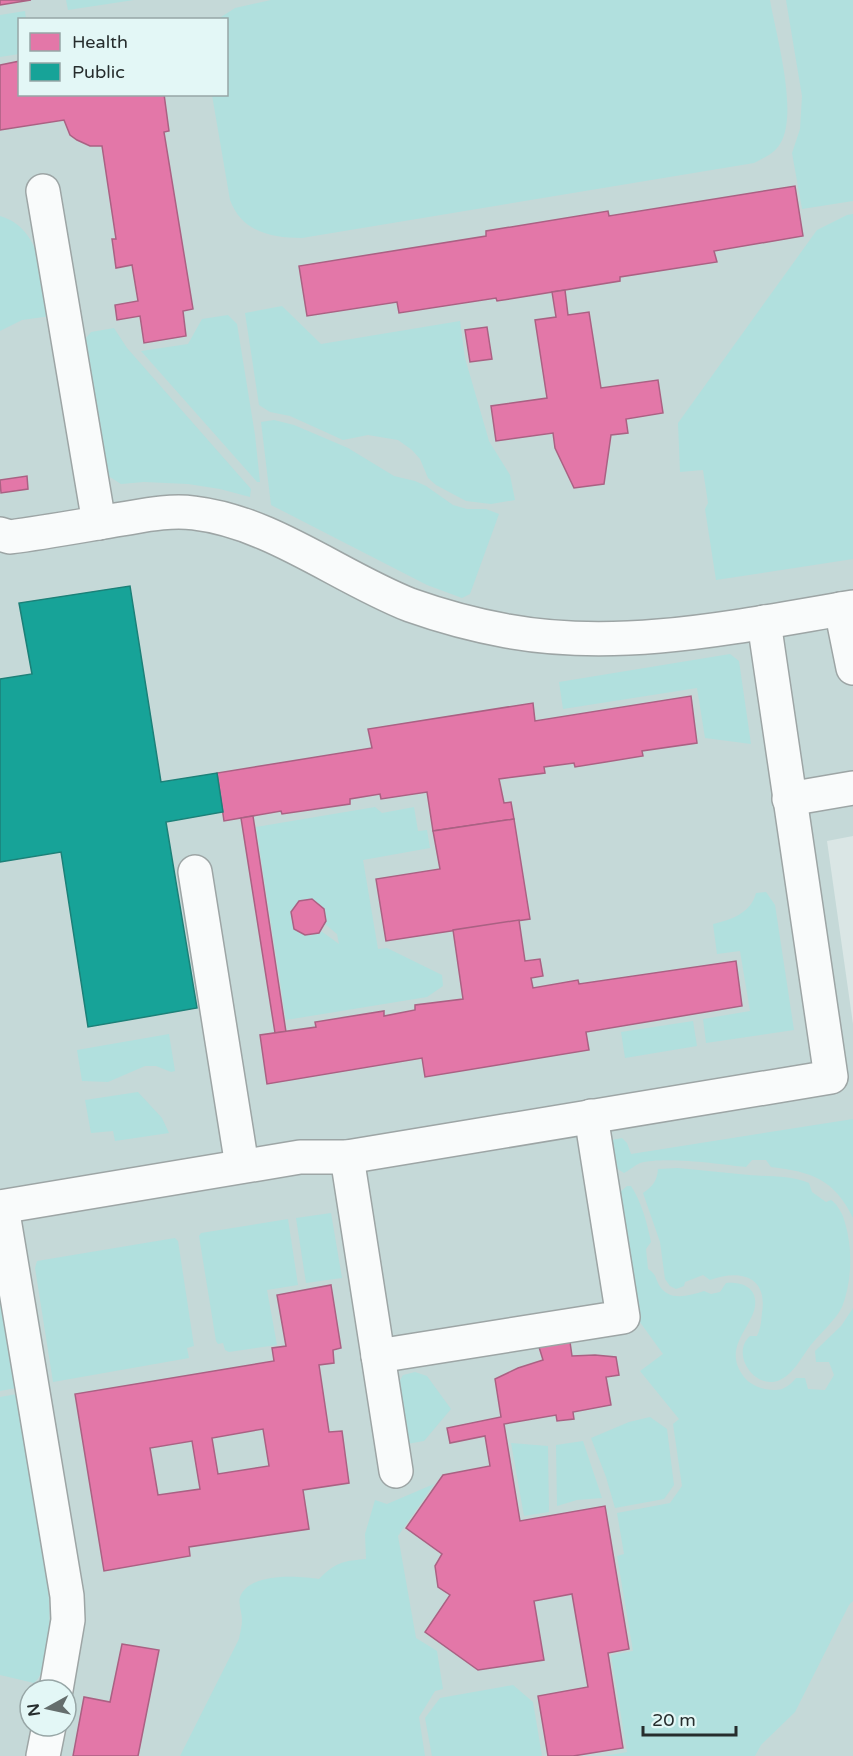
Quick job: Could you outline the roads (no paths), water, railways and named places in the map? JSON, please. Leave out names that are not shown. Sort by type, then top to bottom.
[{"type":"street","points":[[43,191],[99,523]]},
{"type":"street","points":[[3,541],[164,512],[193,512],[226,519],[263,533],[410,604],[460,620],[555,638],[632,639],[764,622],[847,608],[853,668]]},
{"type":"street","points":[[58,1678],[68,1620],[67,1596],[1,1207],[300,1157],[347,1157],[831,1077],[764,622]]},
{"type":"street","points":[[789,799],[853,788]]},
{"type":"street","points":[[195,872],[242,1166]]},
{"type":"street","points":[[378,1356],[623,1317],[591,1116]]},
{"type":"street","points":[[347,1157],[396,1471]]},
{"type":"street","points":[[43,1756],[47,1738]]}]
